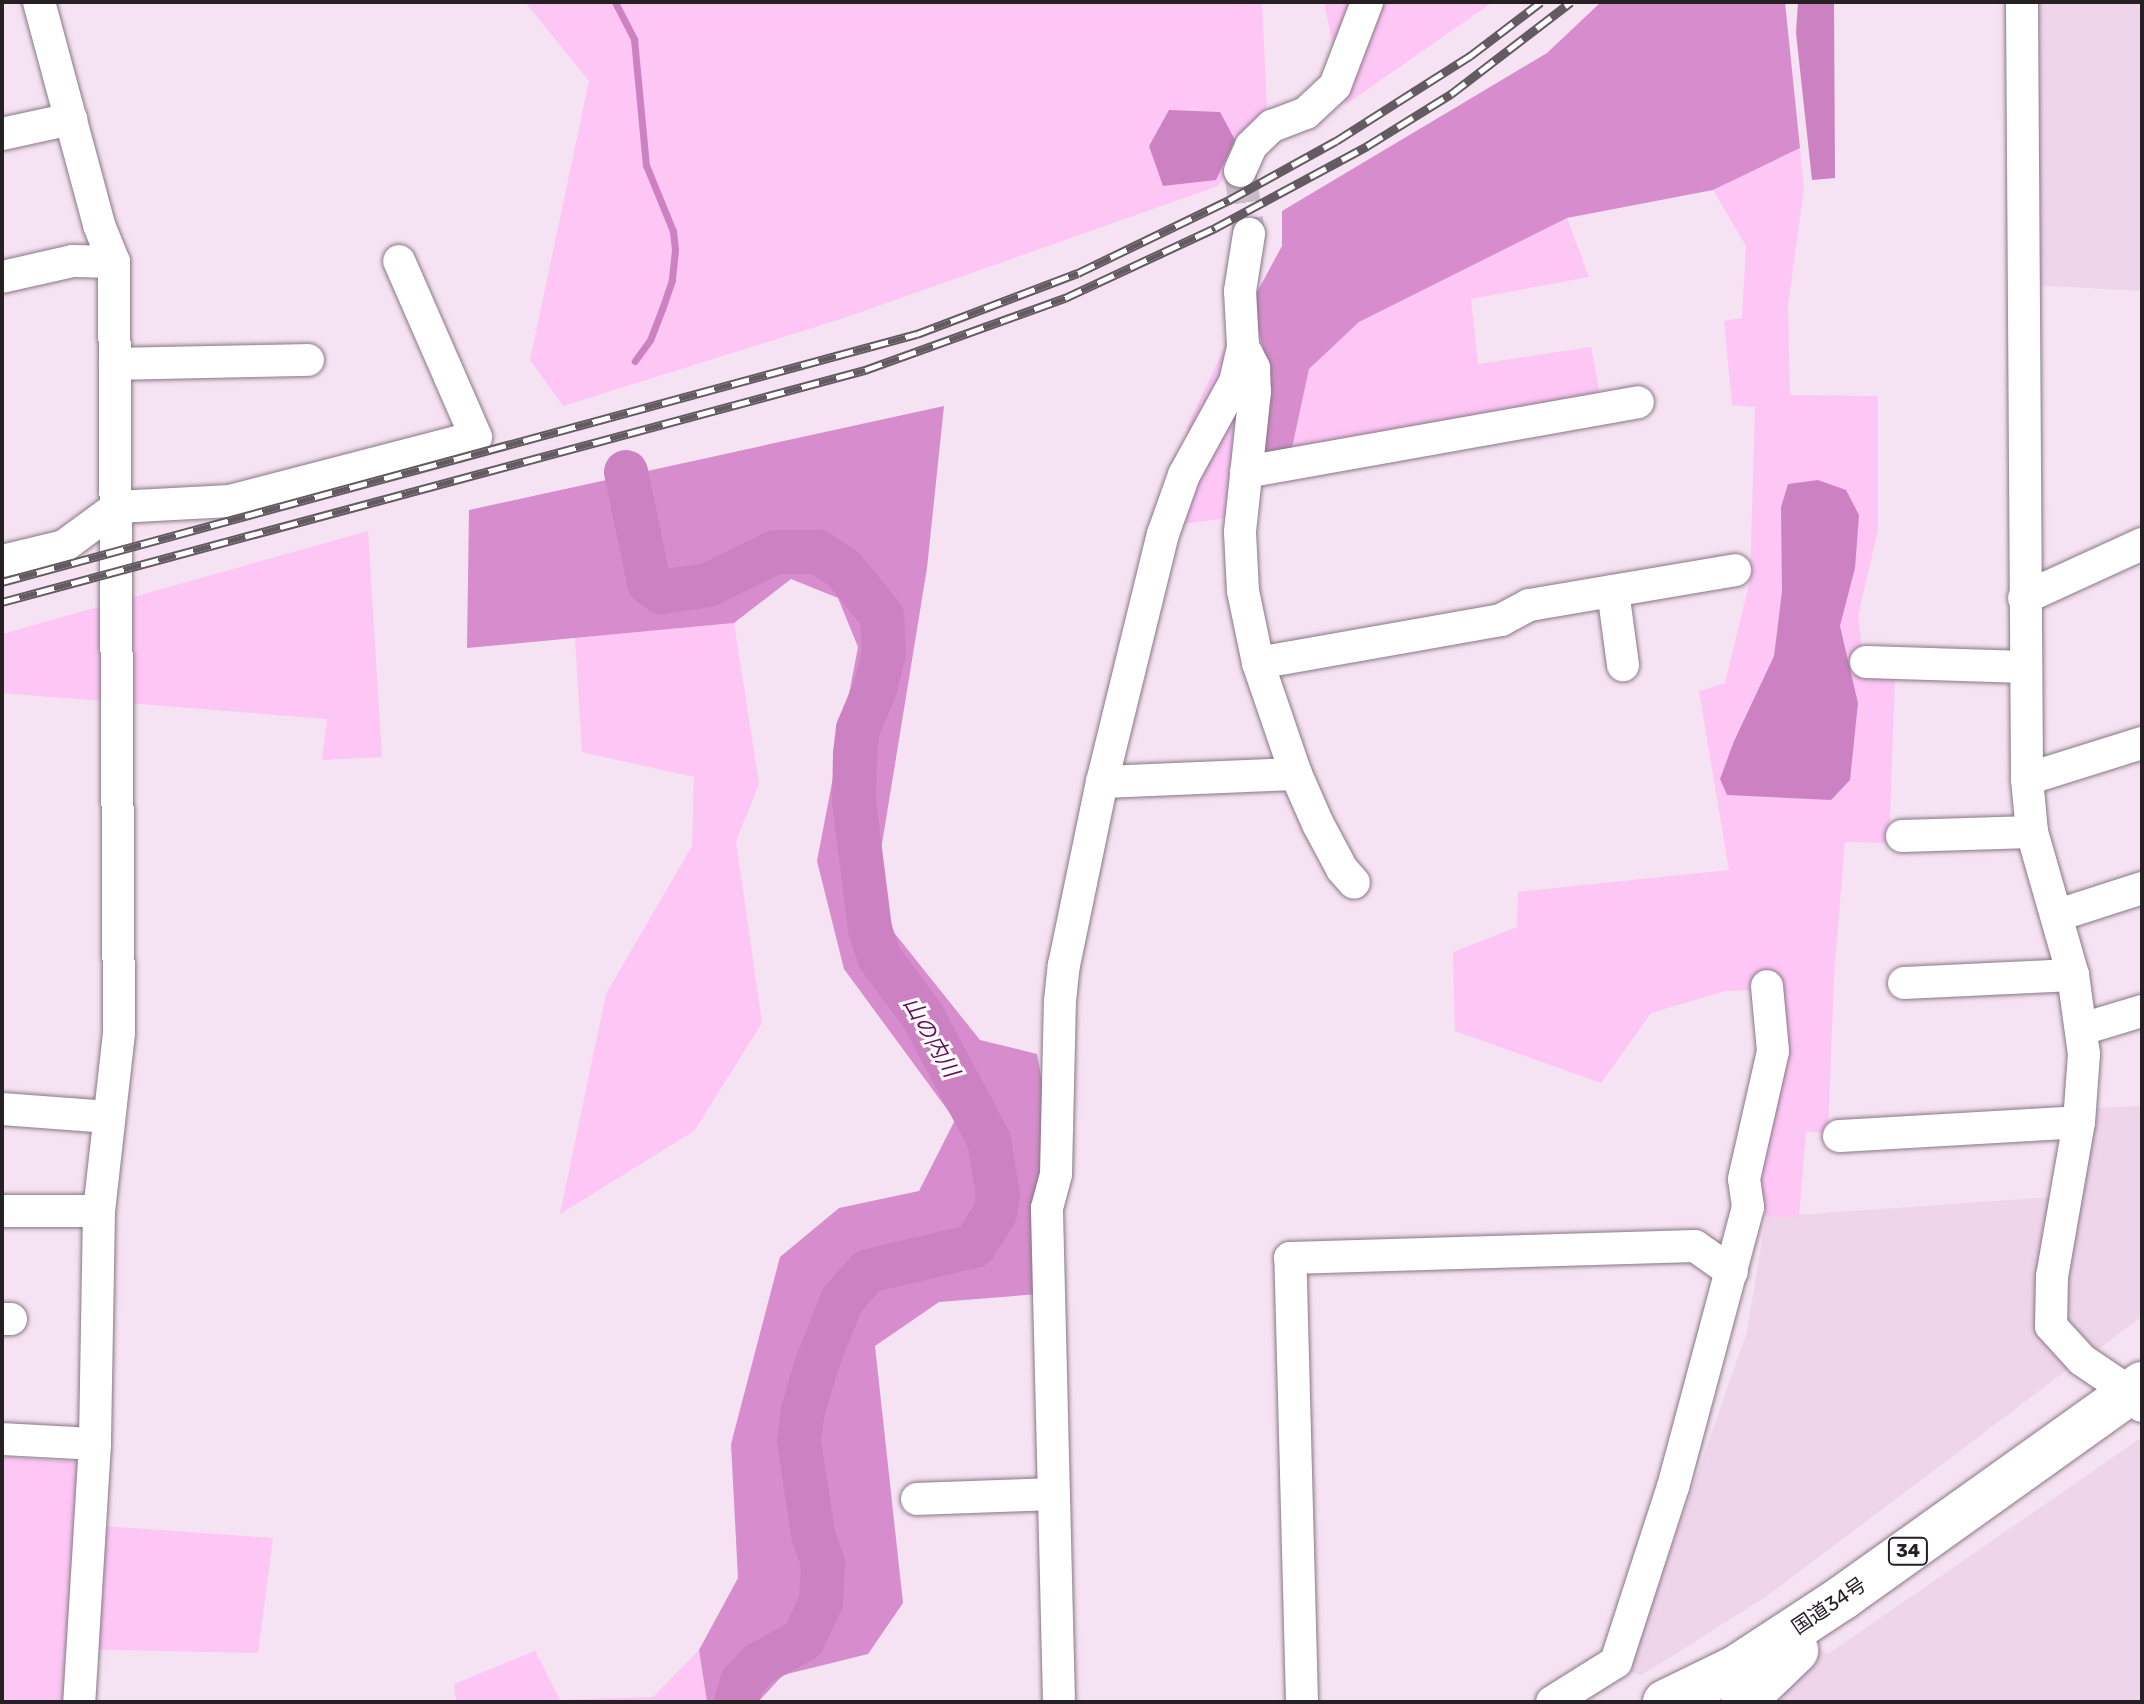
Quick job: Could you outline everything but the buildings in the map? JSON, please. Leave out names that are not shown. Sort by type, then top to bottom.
[{"type":"highway","name":"国道34号","points":[[1665,1702],[1737,1667],[2138,1395]]},
{"type":"highway","points":[[1743,1702],[1803,1645],[1842,1598]]},
{"type":"street","points":[[39,2],[99,225],[114,262],[119,1033],[99,1211],[95,1444],[79,1702]]},
{"type":"street","points":[[1240,171],[1251,146],[1272,126],[1306,113],[1335,86],[1367,2]]},
{"type":"street","points":[[2022,2],[2027,779],[2032,832],[2058,915],[2082,1029],[2079,1122],[2052,1276],[2051,1326],[2082,1360],[2138,1395]]},
{"type":"street","points":[[2,134],[71,119]]},
{"type":"street","points":[[1059,1702],[1047,1208],[1056,1174],[1060,1001],[1064,965],[1102,782],[1163,534],[1184,475],[1235,382],[1243,346],[1240,291],[1249,234]]},
{"type":"street","points":[[2,277],[73,261],[114,262]]},
{"type":"street","points":[[2,561],[64,546],[117,507],[230,501],[476,437],[399,261]]},
{"type":"street","points":[[1243,346],[1254,368],[1255,391],[1240,532],[1243,591],[1258,663],[1296,774],[1342,869],[1354,883]]},
{"type":"street","points":[[115,364],[308,360]]},
{"type":"street","points":[[1246,472],[1638,402]]},
{"type":"street","points":[[2024,598],[2142,544]]},
{"type":"street","points":[[1258,663],[1501,620],[1529,605],[1735,570]]},
{"type":"street","points":[[1613,591],[1623,665]]},
{"type":"street","points":[[1866,662],[2025,667]]},
{"type":"street","points":[[2027,779],[2142,743]]},
{"type":"street","points":[[1102,782],[1296,774]]},
{"type":"street","points":[[1902,836],[2032,832]]},
{"type":"street","points":[[2058,915],[2142,888]]},
{"type":"street","points":[[1904,983],[2073,975]]},
{"type":"street","points":[[1552,1702],[1616,1662],[1673,1487],[1748,1207],[1744,1179],[1773,1051],[1767,986]]},
{"type":"street","points":[[2082,1029],[2142,1011]]},
{"type":"street","points":[[2,1109],[109,1117]]},
{"type":"street","points":[[1839,1136],[2079,1122]]},
{"type":"street","points":[[2,1211],[99,1211]]},
{"type":"street","points":[[1302,1702],[1290,1258],[1695,1246],[1732,1272]]},
{"type":"street","points":[[2,1439],[95,1444]]},
{"type":"street","points":[[917,1499],[1053,1494]]},
{"type":"shaded area","points":[[525,2],[1262,2],[1267,110],[1218,186],[844,318],[563,406],[530,360],[589,81]]},
{"type":"shaded area","points":[[1324,2],[1493,2],[1345,105]]},
{"type":"shaded area","points":[[1601,2],[1785,2],[1800,148],[1713,190],[1567,218],[1359,322],[1309,369],[1292,448],[1255,454],[1264,351],[1251,303],[1282,246],[1282,211],[1547,53]]},
{"type":"shaded area","points":[[1798,2],[1834,2],[1835,178],[1812,180],[1796,33]]},
{"type":"shaded area","points":[[2031,2],[2142,2],[2142,291],[2031,285]]},
{"type":"shaded area","points":[[1169,110],[1220,112],[1235,140],[1216,180],[1163,186],[1149,146]]},
{"type":"shaded area","points":[[1800,148],[1804,189],[1788,305],[1790,395],[1878,396],[1878,530],[1858,616],[1865,671],[1895,675],[1889,843],[1845,842],[1834,975],[1828,1134],[1806,1131],[1799,1217],[1766,1217],[1759,1180],[1779,989],[1725,991],[1651,1013],[1601,1083],[1455,1031],[1453,952],[1517,927],[1518,892],[1729,870],[1699,691],[1725,683],[1750,580],[1755,407],[1732,405],[1724,321],[1742,318],[1746,246],[1713,190]],"holes":[[[1855,568],[1840,626],[1858,703],[1727,795],[1721,779],[1734,740],[1774,656],[1782,591]]]},
{"type":"shaded area","points":[[1567,218],[1589,277],[1471,299],[1478,364],[1591,347],[1600,395],[1292,448],[1309,369],[1359,322]]},
{"type":"shaded area","points":[[1251,303],[1264,351],[1255,454],[1227,518],[1176,525],[1188,425],[1236,323]]},
{"type":"shaded area","points":[[944,406],[927,568],[872,905],[980,1040],[1037,1054],[1049,1118],[1039,1294],[939,1302],[875,1346],[903,1603],[868,1654],[783,1675],[758,1702],[707,1702],[699,1650],[738,1578],[731,1444],[780,1257],[839,1208],[919,1191],[955,1120],[844,969],[817,861],[858,647],[838,598],[791,579],[734,623],[467,648],[469,510]]},
{"type":"shaded area","points":[[1818,480],[1846,490],[1859,515],[1855,568],[1840,626],[1858,703],[1850,780],[1831,800],[1727,795],[1720,779],[1734,741],[1774,656],[1782,591],[1781,507],[1788,484]]},
{"type":"shaded area","points":[[368,531],[382,757],[322,760],[327,719],[2,693],[2,634]]},
{"type":"shaded area","points":[[734,623],[759,784],[736,841],[762,1023],[694,1131],[560,1214],[606,994],[692,846],[694,777],[582,752],[575,638]]},
{"type":"shaded area","points":[[2142,1106],[2142,1316],[2093,1353],[2066,1323],[2064,1280],[2097,1108]]},
{"type":"shaded area","points":[[2052,1197],[2068,1369],[1767,1596],[1642,1675],[1628,1671],[1747,1332],[1766,1217]]},
{"type":"shaded area","points":[[2141,1438],[2142,1702],[1757,1702],[1815,1648],[1828,1654]]},
{"type":"shaded area","points":[[2,1457],[81,1462],[75,1524],[273,1538],[258,1653],[69,1649],[67,1702],[2,1702]]},
{"type":"shaded area","points":[[699,1650],[707,1702],[456,1702],[454,1684],[535,1651],[560,1700],[653,1697]]},
{"type":"waterway","points":[[615,2],[634,39],[646,165],[673,231],[675,250],[672,280],[662,309],[650,340],[635,361]]},
{"type":"waterway","name":"山の内川","points":[[626,472],[649,583],[661,592],[708,585],[775,552],[818,552],[843,568],[882,616],[884,653],[876,686],[858,729],[855,754],[854,802],[870,929],[879,957],[922,1015],[989,1140],[998,1195],[995,1213],[974,1246],[868,1271],[842,1300],[817,1363],[803,1411],[799,1441],[813,1534],[823,1563],[821,1602],[803,1640],[759,1664],[742,1682],[736,1702]]},
{"type":"tunnel","points":[[1240,171],[1249,234]]},
{"type":"railway","points":[[2,582],[917,334],[1078,273],[1229,200],[1336,141],[1470,56],[1541,2]]},
{"type":"railway","points":[[2,602],[865,370],[1065,298],[1215,228],[1367,146],[1451,94],[1571,2]]}]
